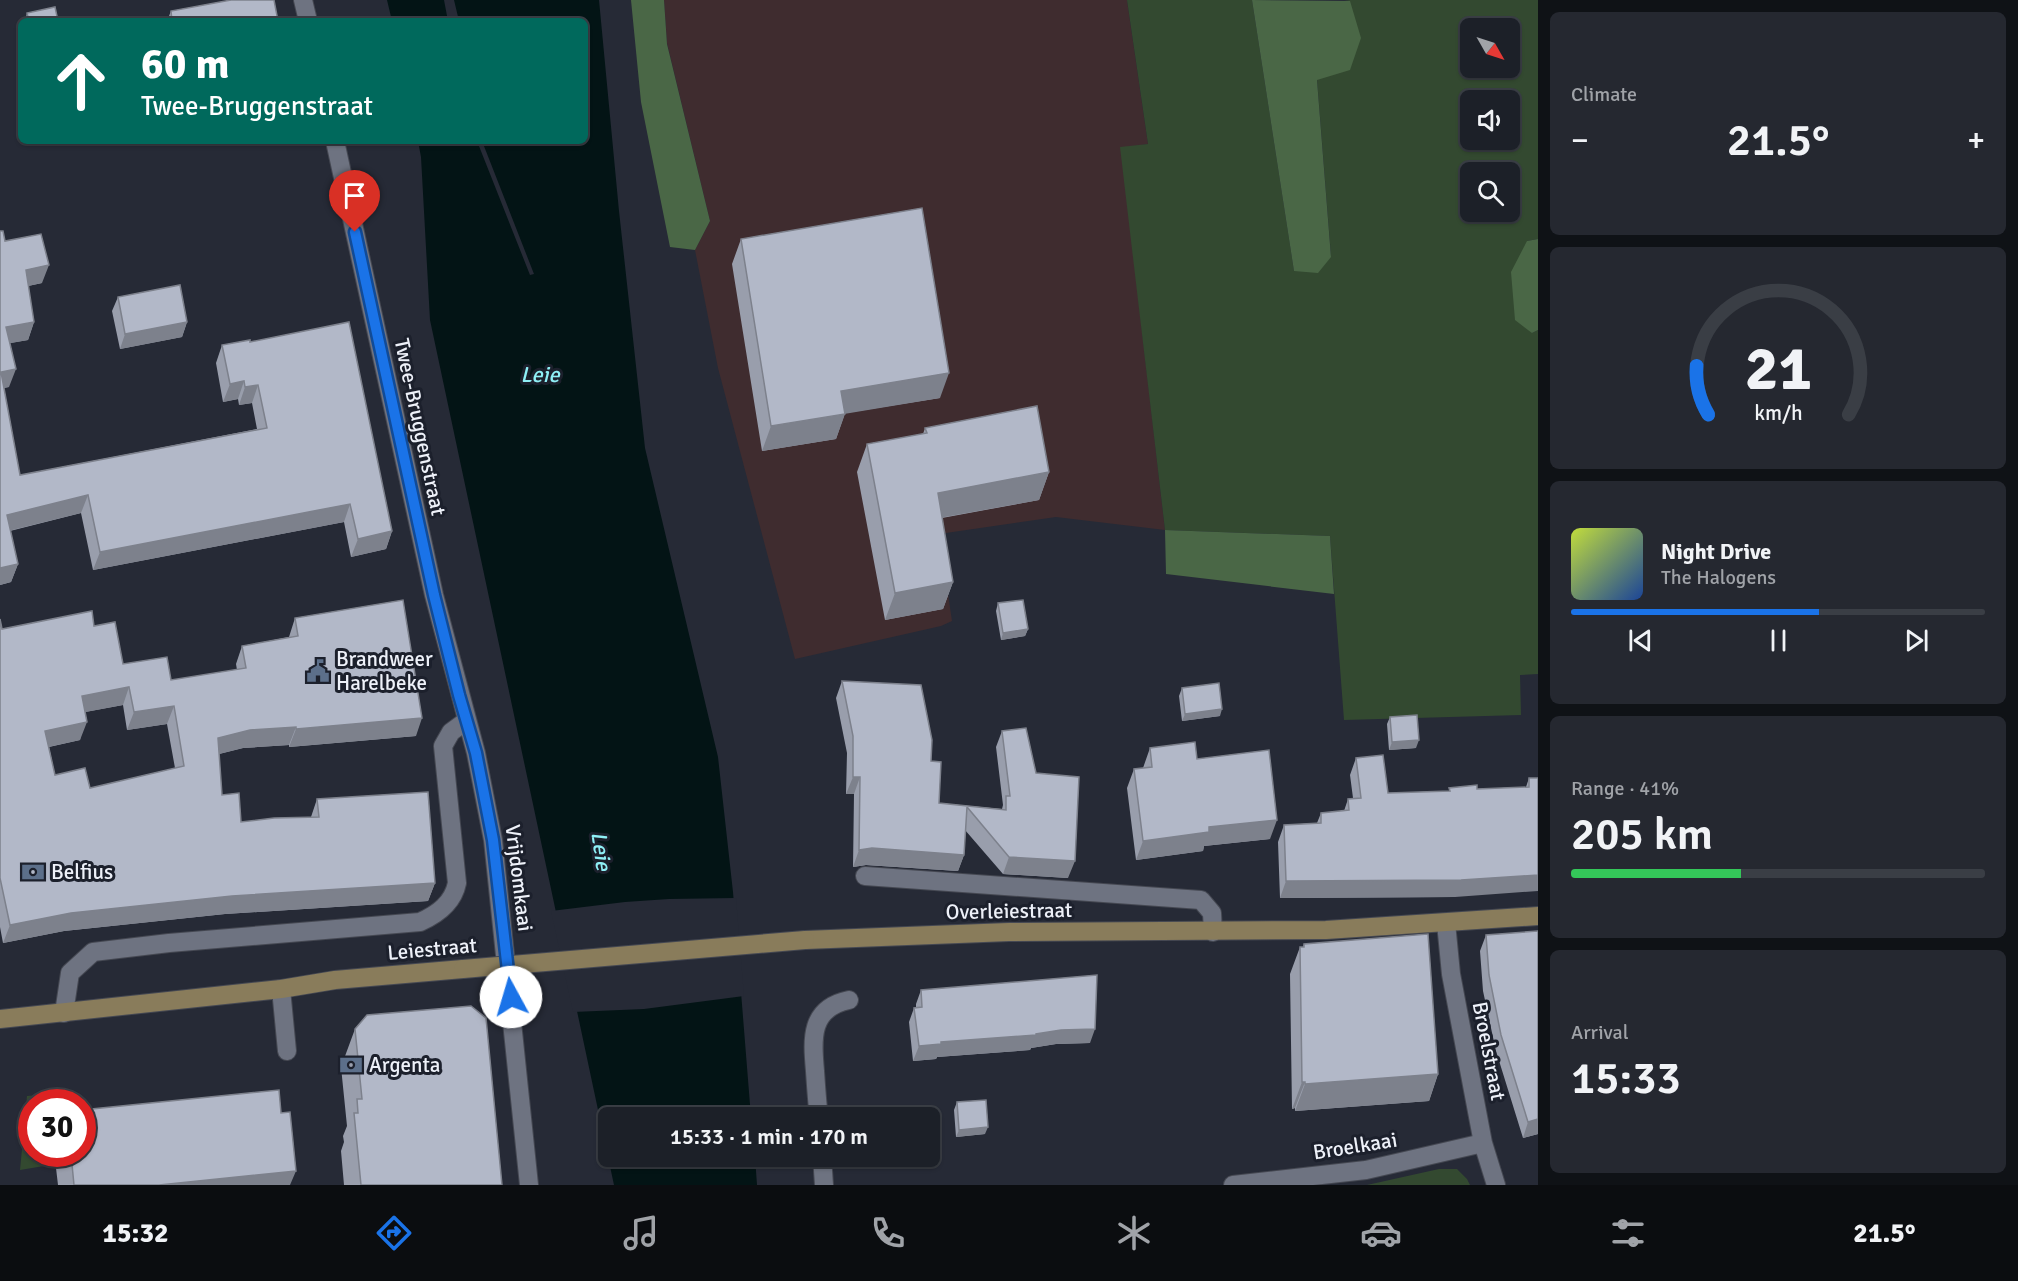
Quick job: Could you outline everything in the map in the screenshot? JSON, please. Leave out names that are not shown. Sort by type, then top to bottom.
[{"type":"main road","name":"Overleiestraat","points":[[805,940],[1009,932],[1326,930],[1538,916]]},
{"type":"main road","name":"Leiestraat","points":[[0,1019],[281,989],[335,980],[805,940]]},
{"type":"street","points":[[303,0],[307,18]]},
{"type":"street","name":"Twee-Bruggenstraat","points":[[336,144],[434,595],[466,721]]},
{"type":"street","name":"Leiestraat","points":[[64,1012],[70,973],[93,952],[420,922],[433,916],[453,896],[457,883],[443,746],[451,732],[466,721]]},
{"type":"street","name":"Vrijdomkaai","points":[[466,721],[476,753],[493,840],[530,1185]]},
{"type":"street","name":"Overleiestraat","points":[[865,876],[1201,900],[1212,913],[1213,932]]},
{"type":"street","name":"Broelstraat","points":[[1446,923],[1451,974],[1483,1143],[1496,1185]]},
{"type":"street","points":[[281,989],[287,1051]]},
{"type":"street","points":[[818,1107],[813,1052],[816,1025],[826,1010],[849,1000]]},
{"type":"street","name":"Broelkaai","points":[[1233,1185],[1365,1170],[1483,1143]]},
{"type":"street","points":[[823,1167],[824,1185]]},
{"type":"shaded area","points":[[664,0],[1127,0],[1148,144],[1121,148],[1165,530],[1056,517],[939,534],[952,621],[941,626],[795,659],[718,368],[695,250],[710,221],[667,43]]},
{"type":"green space","points":[[631,0],[664,0],[667,44],[710,221],[695,250],[670,247],[641,102]]},
{"type":"green space","points":[[1127,0],[1252,0],[1294,271],[1331,256],[1317,79],[1350,1],[1344,0],[1538,0],[1538,239],[1527,241],[1532,333],[1538,330],[1538,674],[1520,675],[1521,715],[1344,720],[1330,536],[1165,530],[1120,147],[1148,144]]},
{"type":"green space","points":[[1252,0],[1350,1],[1361,38],[1350,70],[1317,80],[1331,257],[1318,273],[1294,271]]},
{"type":"green space","points":[[1538,239],[1538,330],[1532,333],[1515,320],[1511,272],[1527,241]]},
{"type":"green space","points":[[1165,530],[1330,536],[1334,594],[1166,574]]},
{"type":"green space","points":[[20,1167],[38,1167],[20,1170]]},
{"type":"green space","points":[[1439,1169],[1457,1169],[1470,1185],[1367,1185]]},
{"type":"water","points":[[387,0],[444,0],[447,18],[391,18]]},
{"type":"water","name":"Leie","points":[[454,0],[599,0],[645,448],[718,757],[733,892],[750,1107],[598,1107],[598,1110],[430,320],[419,144],[478,144],[530,275],[534,274],[483,144],[588,144],[588,18],[458,18]]},
{"type":"water","name":"Leie","points":[[610,1167],[756,1167],[757,1185],[614,1185]]},
{"type":"pier","points":[[736,898],[744,996],[644,1009],[573,1012],[551,911],[625,902]]},
{"type":"building","points":[[231,0],[274,0],[277,18],[172,18],[171,11]]},
{"type":"building","points":[[55,7],[57,18],[28,18],[27,13]]},
{"type":"building","points":[[922,208],[949,373],[841,391],[845,414],[771,426],[741,239]]},
{"type":"building","points":[[0,231],[3,231],[5,241],[41,234],[49,265],[26,270],[34,322],[6,327],[16,369],[1,372],[20,475],[267,428],[258,385],[245,387],[244,381],[230,384],[222,345],[250,340],[250,342],[349,322],[392,531],[358,539],[350,504],[100,552],[88,495],[7,515],[18,564],[0,568]]},
{"type":"building","points":[[180,285],[187,322],[125,334],[118,297]]},
{"type":"building","points":[[1037,406],[1049,472],[938,493],[953,582],[895,593],[867,444],[927,433],[925,428]]},
{"type":"building","points":[[403,600],[422,718],[296,729],[296,727],[250,730],[218,738],[222,795],[239,793],[241,822],[274,818],[319,817],[317,799],[428,792],[435,883],[232,896],[71,913],[10,925],[0,878],[0,619],[2,629],[92,611],[94,626],[115,622],[123,664],[167,657],[171,680],[246,668],[242,646],[298,636],[295,618]],"holes":[[[129,687],[134,712],[174,706],[184,766],[90,788],[85,768],[55,775],[45,731],[87,722],[82,696]]]},
{"type":"building","points":[[1023,600],[1028,629],[1003,633],[998,603]]},
{"type":"building","points":[[842,681],[921,685],[932,740],[931,761],[941,762],[939,803],[1006,810],[1006,796],[1010,796],[1002,731],[1026,728],[1036,773],[1079,777],[1075,861],[1009,857],[967,807],[964,855],[872,848],[859,850],[860,777],[853,777],[853,736]]},
{"type":"building","points":[[1219,683],[1222,709],[1185,714],[1182,688]]},
{"type":"building","points":[[1417,715],[1419,740],[1392,742],[1390,717]]},
{"type":"building","points":[[1195,742],[1197,759],[1269,750],[1277,820],[1209,827],[1209,832],[1143,841],[1134,769],[1152,767],[1150,748]]},
{"type":"building","points":[[1383,755],[1388,793],[1450,791],[1449,788],[1477,785],[1477,789],[1529,787],[1529,778],[1538,778],[1538,875],[1461,880],[1286,881],[1284,825],[1321,823],[1321,813],[1349,810],[1348,799],[1361,798],[1356,758]]},
{"type":"building","points":[[1538,931],[1538,1119],[1528,1122],[1501,1035],[1489,975],[1486,935]]},
{"type":"building","points":[[1428,934],[1438,1074],[1305,1084],[1302,1082],[1300,947],[1304,947],[1304,944]]},
{"type":"building","points":[[1097,975],[1095,1029],[1061,1030],[1036,1035],[941,1042],[941,1044],[919,1046],[914,1008],[922,1007],[921,990]]},
{"type":"building","points":[[471,1006],[486,1018],[502,1185],[361,1185],[354,1113],[358,1113],[357,1099],[362,1099],[355,1029],[367,1015]]},
{"type":"building","points":[[279,1090],[281,1113],[290,1112],[296,1171],[159,1185],[74,1185],[72,1167],[96,1167],[96,1109]]},
{"type":"building","points":[[986,1100],[988,1127],[959,1130],[957,1102]]},
{"type":"place","name":"Brandweer Harelbeke","points":[[318,671]]},
{"type":"place","name":"Belfius","points":[[33,872]]},
{"type":"place","name":"Argenta","points":[[351,1065]]},
{"type":"route","points":[[355,232],[434,595],[476,753],[493,840],[511,997]]}]
